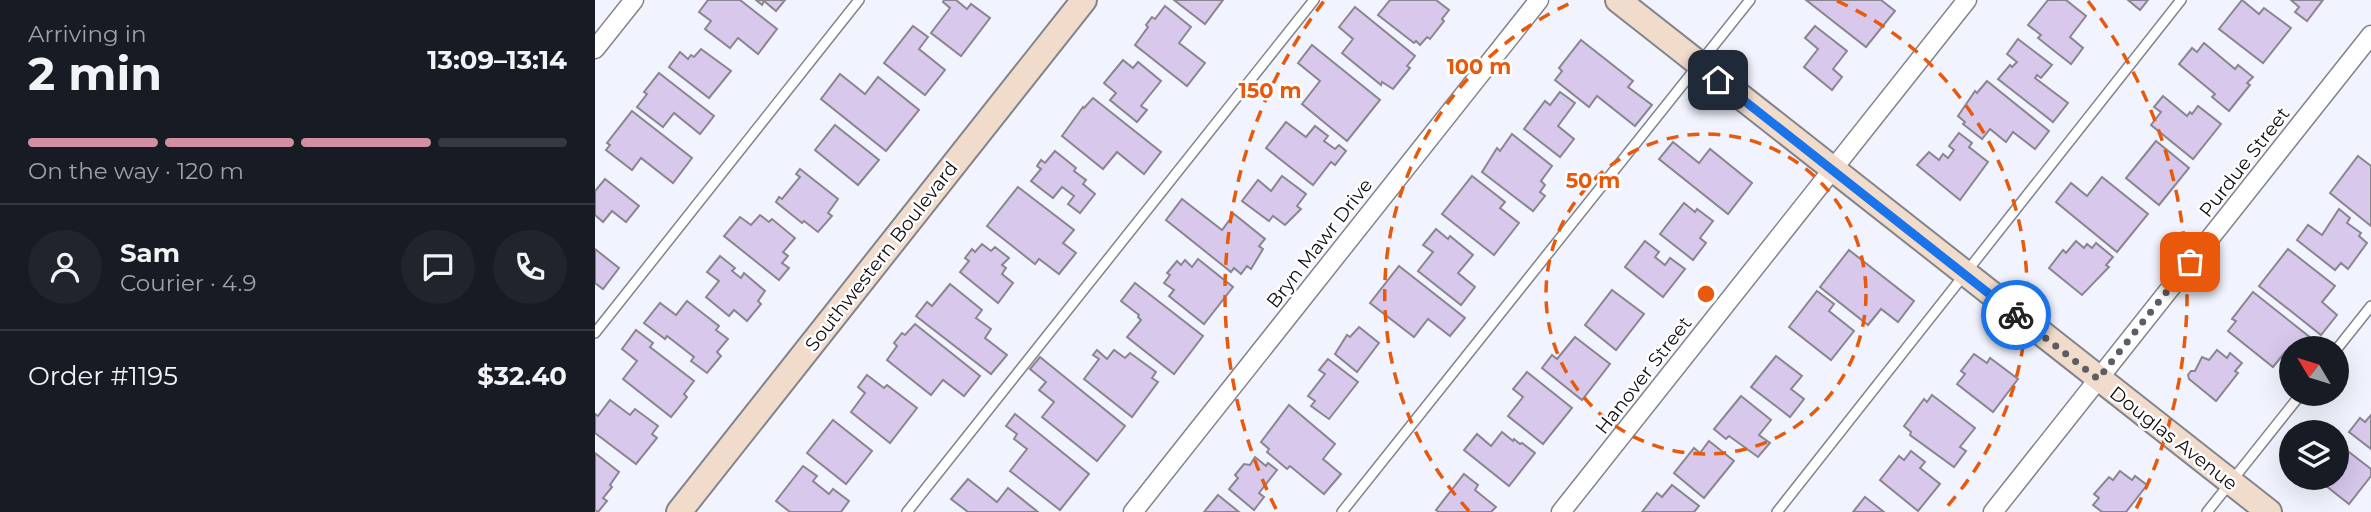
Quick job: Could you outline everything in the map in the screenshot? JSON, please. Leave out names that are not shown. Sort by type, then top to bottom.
[{"type":"street","points":[[595,49],[634,0]]},
{"type":"street","name":"Southwestern Boulevard","points":[[679,512],[1084,0]]},
{"type":"street","name":"Bryn Mawr Drive","points":[[1133,512],[1539,0]]},
{"type":"street","name":"Douglas Avenue","points":[[1618,0],[1964,275],[2269,512]]},
{"type":"street","name":"Hanover Street","points":[[1561,512],[1967,0]]},
{"type":"street","name":"Purdue Street","points":[[1993,512],[2371,35]]},
{"type":"lane","points":[[595,333],[859,0]]},
{"type":"lane","points":[[907,512],[1314,0]]},
{"type":"lane","points":[[1342,512],[1750,0]]},
{"type":"lane","points":[[1777,512],[2181,0]]},
{"type":"lane","points":[[2347,336],[2371,306]]},
{"type":"lane","points":[[2207,512],[2291,406]]},
{"type":"building","points":[[708,0],[740,0],[777,29],[758,54],[738,38],[730,48],[705,29],[711,21],[699,12]]},
{"type":"building","points":[[756,0],[785,0],[776,11],[764,1],[762,5]]},
{"type":"building","points":[[944,0],[956,0],[967,9],[971,4],[990,18],[961,56],[931,33],[950,8]]},
{"type":"building","points":[[1174,0],[1223,0],[1205,24]]},
{"type":"building","points":[[1390,0],[1436,0],[1449,10],[1430,39],[1427,37],[1420,45],[1378,15]]},
{"type":"building","points":[[1806,0],[1881,0],[1895,11],[1866,47]]},
{"type":"building","points":[[2048,0],[2066,0],[2086,16],[2070,37],[2083,48],[2071,64],[2038,38],[2041,35],[2028,25]]},
{"type":"building","points":[[2128,0],[2148,0],[2140,10]]},
{"type":"building","points":[[2242,0],[2259,14],[2264,8],[2291,28],[2263,63],[2219,29]]},
{"type":"building","points":[[2291,0],[2323,0],[2307,21],[2295,12],[2299,7]]},
{"type":"building","points":[[1165,6],[1191,27],[1179,43],[1205,63],[1187,86],[1135,45],[1152,17],[1155,19]]},
{"type":"building","points":[[1355,7],[1415,56],[1407,66],[1410,68],[1393,89],[1382,82],[1381,85],[1342,53],[1353,39],[1339,27]]},
{"type":"building","points":[[913,26],[928,37],[919,49],[945,70],[925,95],[884,63]]},
{"type":"building","points":[[1815,26],[1847,51],[1833,69],[1842,77],[1832,90],[1804,67],[1818,49],[1805,38]]},
{"type":"building","points":[[2018,39],[2052,65],[2041,78],[2037,75],[2035,78],[2068,103],[2053,122],[1998,79],[2010,65],[2012,67],[2017,62],[2007,54]]},
{"type":"building","points":[[1581,40],[1633,81],[1628,87],[1652,105],[1635,126],[1597,96],[1589,107],[1555,80],[1562,71],[1559,68]]},
{"type":"building","points":[[2204,43],[2235,69],[2238,65],[2253,77],[2247,83],[2250,85],[2229,111],[2212,97],[2215,94],[2179,64],[2192,48],[2197,52]]},
{"type":"building","points":[[1312,45],[1380,100],[1347,141],[1302,104],[1320,81],[1298,63]]},
{"type":"building","points":[[701,49],[731,71],[709,98],[669,67],[680,52],[688,59]]},
{"type":"building","points":[[1123,60],[1133,68],[1138,62],[1161,81],[1141,106],[1147,110],[1137,122],[1110,100],[1116,93],[1104,83]]},
{"type":"building","points":[[659,73],[714,116],[700,134],[674,113],[663,127],[637,107],[647,94],[644,92]]},
{"type":"building","points":[[840,74],[865,94],[878,77],[919,110],[886,151],[821,99]]},
{"type":"building","points":[[1987,81],[2049,131],[2035,149],[2013,132],[2006,142],[1990,129],[1982,139],[1963,124],[1965,122],[1958,116],[1975,91],[1977,93]]},
{"type":"building","points":[[1560,92],[1575,103],[1558,126],[1574,139],[1560,157],[1524,129],[1545,101],[1550,105]]},
{"type":"building","points":[[2163,96],[2187,116],[2198,106],[2221,124],[2193,159],[2151,125],[2161,112],[2154,107]]},
{"type":"building","points":[[1093,98],[1161,152],[1144,174],[1117,152],[1103,169],[1062,136]]},
{"type":"building","points":[[632,111],[692,158],[673,183],[641,158],[632,170],[606,150],[610,145],[607,143]]},
{"type":"building","points":[[1286,122],[1306,137],[1315,126],[1328,136],[1324,141],[1335,149],[1339,145],[1346,151],[1335,165],[1331,162],[1313,185],[1266,148]]},
{"type":"building","points":[[835,125],[879,160],[858,185],[815,150]]},
{"type":"building","points":[[1959,133],[1972,143],[1969,147],[1988,162],[1960,200],[1917,165],[1929,152],[1939,160],[1943,154],[1948,158],[1954,150],[1949,146]]},
{"type":"building","points":[[1512,134],[1552,166],[1541,181],[1545,185],[1540,192],[1545,196],[1533,211],[1482,172],[1497,148],[1500,151]]},
{"type":"building","points":[[2156,141],[2189,168],[2159,205],[2126,178]]},
{"type":"building","points":[[1673,142],[1699,163],[1710,149],[1752,183],[1728,214],[1659,159]]},
{"type":"building","points":[[1055,151],[1076,168],[1074,171],[1086,180],[1083,184],[1095,194],[1080,213],[1068,204],[1074,196],[1062,187],[1053,198],[1031,181],[1041,169],[1037,166],[1041,160],[1045,163]]},
{"type":"building","points":[[2358,156],[2371,166],[2371,226],[2330,193]]},
{"type":"building","points":[[800,169],[838,199],[828,213],[832,216],[818,232],[776,202],[779,197],[782,199],[800,177],[796,174]]},
{"type":"building","points":[[1282,176],[1306,194],[1297,206],[1301,209],[1285,225],[1273,216],[1269,221],[1242,201],[1258,180],[1271,191]]},
{"type":"building","points":[[1472,176],[1505,202],[1500,208],[1519,223],[1494,255],[1442,214]]},
{"type":"building","points":[[2102,177],[2148,214],[2117,252],[2056,202],[2071,183],[2087,196]]},
{"type":"building","points":[[605,179],[639,206],[626,222],[612,211],[603,222],[595,215],[595,191]]},
{"type":"building","points":[[1018,187],[1074,230],[1063,243],[1076,253],[1059,274],[1039,259],[1035,264],[987,226]]},
{"type":"building","points":[[1182,199],[1222,230],[1234,214],[1265,239],[1259,246],[1263,249],[1251,269],[1247,266],[1241,274],[1234,268],[1231,272],[1166,220]]},
{"type":"building","points":[[1684,203],[1713,221],[1700,238],[1706,243],[1693,260],[1660,234]]},
{"type":"building","points":[[2339,209],[2350,218],[2347,223],[2361,233],[2359,236],[2367,243],[2348,269],[2341,263],[2335,270],[2297,240],[2308,225],[2322,235]]},
{"type":"building","points":[[760,215],[769,222],[772,219],[795,238],[783,252],[788,256],[782,263],[789,268],[779,280],[724,236],[740,217],[751,225]]},
{"type":"building","points":[[1436,229],[1448,239],[1450,236],[1473,255],[1458,273],[1475,287],[1461,305],[1418,271],[1433,252],[1423,245]]},
{"type":"building","points":[[1645,241],[1659,252],[1655,257],[1665,265],[1670,258],[1685,269],[1663,297],[1625,267]]},
{"type":"building","points":[[2076,241],[2084,248],[2087,244],[2092,248],[2096,243],[2113,257],[2106,265],[2109,267],[2082,295],[2049,268],[2063,250],[2066,253]]},
{"type":"building","points":[[982,244],[991,251],[995,247],[1009,258],[1002,265],[1006,268],[1002,274],[1013,283],[998,303],[960,272],[969,261],[965,258],[972,249],[975,252]]},
{"type":"building","points":[[595,249],[619,268],[603,289],[595,283]]},
{"type":"building","points":[[2288,249],[2335,286],[2322,302],[2337,315],[2321,335],[2259,286]]},
{"type":"building","points":[[1849,250],[1914,301],[1898,322],[1881,309],[1868,325],[1820,287]]},
{"type":"building","points":[[720,256],[735,268],[732,271],[741,278],[744,273],[765,291],[758,301],[761,304],[747,321],[734,310],[729,316],[706,297],[719,281],[707,272]]},
{"type":"building","points":[[1198,259],[1233,287],[1204,324],[1169,296],[1174,290],[1164,283],[1170,275],[1167,273],[1177,261],[1181,265],[1185,260],[1192,267]]},
{"type":"building","points":[[1399,266],[1465,318],[1450,336],[1428,319],[1414,337],[1370,303]]},
{"type":"building","points":[[1135,283],[1203,336],[1174,374],[1127,337],[1141,320],[1139,315],[1121,301]]},
{"type":"building","points":[[950,284],[982,310],[976,318],[991,329],[985,338],[1007,355],[991,374],[916,316],[927,302],[932,306]]},
{"type":"building","points":[[1612,290],[1644,314],[1616,350],[1585,325]]},
{"type":"building","points":[[1817,291],[1834,304],[1829,311],[1854,331],[1831,360],[1789,327]]},
{"type":"building","points":[[2253,292],[2308,336],[2279,336],[2279,360],[2273,367],[2228,331],[2236,321],[2232,319]]},
{"type":"building","points":[[687,301],[719,326],[716,330],[728,339],[717,352],[721,356],[707,373],[691,361],[694,357],[667,336],[665,339],[644,323],[660,303],[676,315]]},
{"type":"building","points":[[915,324],[980,376],[964,396],[943,380],[931,395],[887,360],[897,346],[894,343]]},
{"type":"building","points":[[1359,327],[1379,343],[1357,372],[1335,354],[1347,335],[1350,337]]},
{"type":"building","points":[[636,330],[653,343],[650,347],[694,381],[684,394],[687,397],[671,417],[623,379],[637,361],[622,349]]},
{"type":"building","points":[[1575,337],[1610,364],[1582,400],[1542,368],[1552,355],[1557,359]]},
{"type":"building","points":[[1097,350],[1107,359],[1114,350],[1125,358],[1130,353],[1156,372],[1152,378],[1158,382],[1132,417],[1084,379],[1099,359],[1093,355]]},
{"type":"building","points":[[2217,350],[2227,358],[2230,353],[2242,363],[2235,371],[2238,373],[2216,401],[2189,379],[2188,375],[2195,371],[2202,357],[2209,360]]},
{"type":"building","points":[[1974,354],[1987,363],[1990,358],[2018,379],[1993,412],[1957,384],[1965,374],[1961,371]]},
{"type":"building","points":[[1776,356],[1802,376],[1791,389],[1804,399],[1790,417],[1751,387]]},
{"type":"building","points":[[1040,357],[1125,426],[1097,461],[1042,417],[1054,402],[1039,390],[1046,382],[1030,369]]},
{"type":"building","points":[[1328,359],[1358,382],[1329,419],[1311,406],[1315,401],[1308,396],[1325,374],[1319,370]]},
{"type":"building","points":[[1527,372],[1572,408],[1543,444],[1508,416],[1523,397],[1513,389]]},
{"type":"building","points":[[867,375],[884,388],[887,385],[917,408],[890,443],[851,412],[865,393],[858,387]]},
{"type":"building","points":[[1932,395],[1975,428],[1960,447],[1966,451],[1954,467],[1910,435],[1911,432],[1904,426],[1924,399],[1927,402]]},
{"type":"building","points":[[1741,396],[1771,420],[1759,435],[1770,443],[1758,457],[1729,436],[1726,439],[1714,429]]},
{"type":"building","points":[[610,400],[630,415],[635,409],[658,426],[652,434],[657,438],[636,464],[595,433],[595,414],[598,416]]},
{"type":"building","points":[[1289,405],[1335,444],[1323,459],[1341,474],[1324,494],[1290,466],[1287,469],[1267,452],[1269,449],[1261,442]]},
{"type":"building","points":[[1015,414],[1089,474],[1060,510],[1010,471],[1027,449],[1014,439],[1017,434],[1006,426]]},
{"type":"building","points":[[2371,415],[2371,449],[2349,432],[2360,418],[2365,422]]},
{"type":"building","points":[[833,420],[872,451],[846,484],[807,453]]},
{"type":"building","points":[[1502,432],[1535,453],[1509,486],[1464,450],[1477,434],[1491,446]]},
{"type":"building","points":[[1709,441],[1734,461],[1704,498],[1674,473],[1694,448],[1700,453]]},
{"type":"building","points":[[1911,451],[1925,462],[1920,468],[1940,484],[1918,511],[1880,480],[1899,456],[1904,460]]},
{"type":"building","points":[[2349,452],[2371,469],[2371,476],[2349,504],[2331,490],[2349,490]]},
{"type":"building","points":[[595,453],[619,472],[603,498],[607,501],[598,512],[595,510]]},
{"type":"building","points":[[1255,457],[1266,466],[1268,463],[1277,470],[1259,493],[1264,497],[1254,510],[1229,489],[1238,478],[1235,475],[1244,464],[1250,465]]},
{"type":"building","points":[[803,466],[817,476],[813,481],[829,494],[833,489],[849,501],[841,512],[790,512],[776,501]]},
{"type":"building","points":[[2120,471],[2132,480],[2135,476],[2147,485],[2126,512],[2102,512],[2093,505],[2099,498],[2094,494],[2109,477],[2113,480]]},
{"type":"building","points":[[1464,474],[1478,485],[1475,490],[1496,507],[1491,512],[1436,510]]},
{"type":"building","points":[[968,479],[997,502],[1008,488],[1038,512],[968,512],[951,499]]},
{"type":"building","points":[[1672,485],[1699,506],[1694,512],[1642,512],[1657,493],[1662,497]]},
{"type":"building","points":[[1218,495],[1239,512],[1204,512]]},
{"type":"building","points":[[1865,497],[1884,512],[1853,512]]},
{"type":"way so far","points":[[2016,315],[2098,379],[2190,262]]},
{"type":"route","points":[[1718,80],[2016,315]]}]
